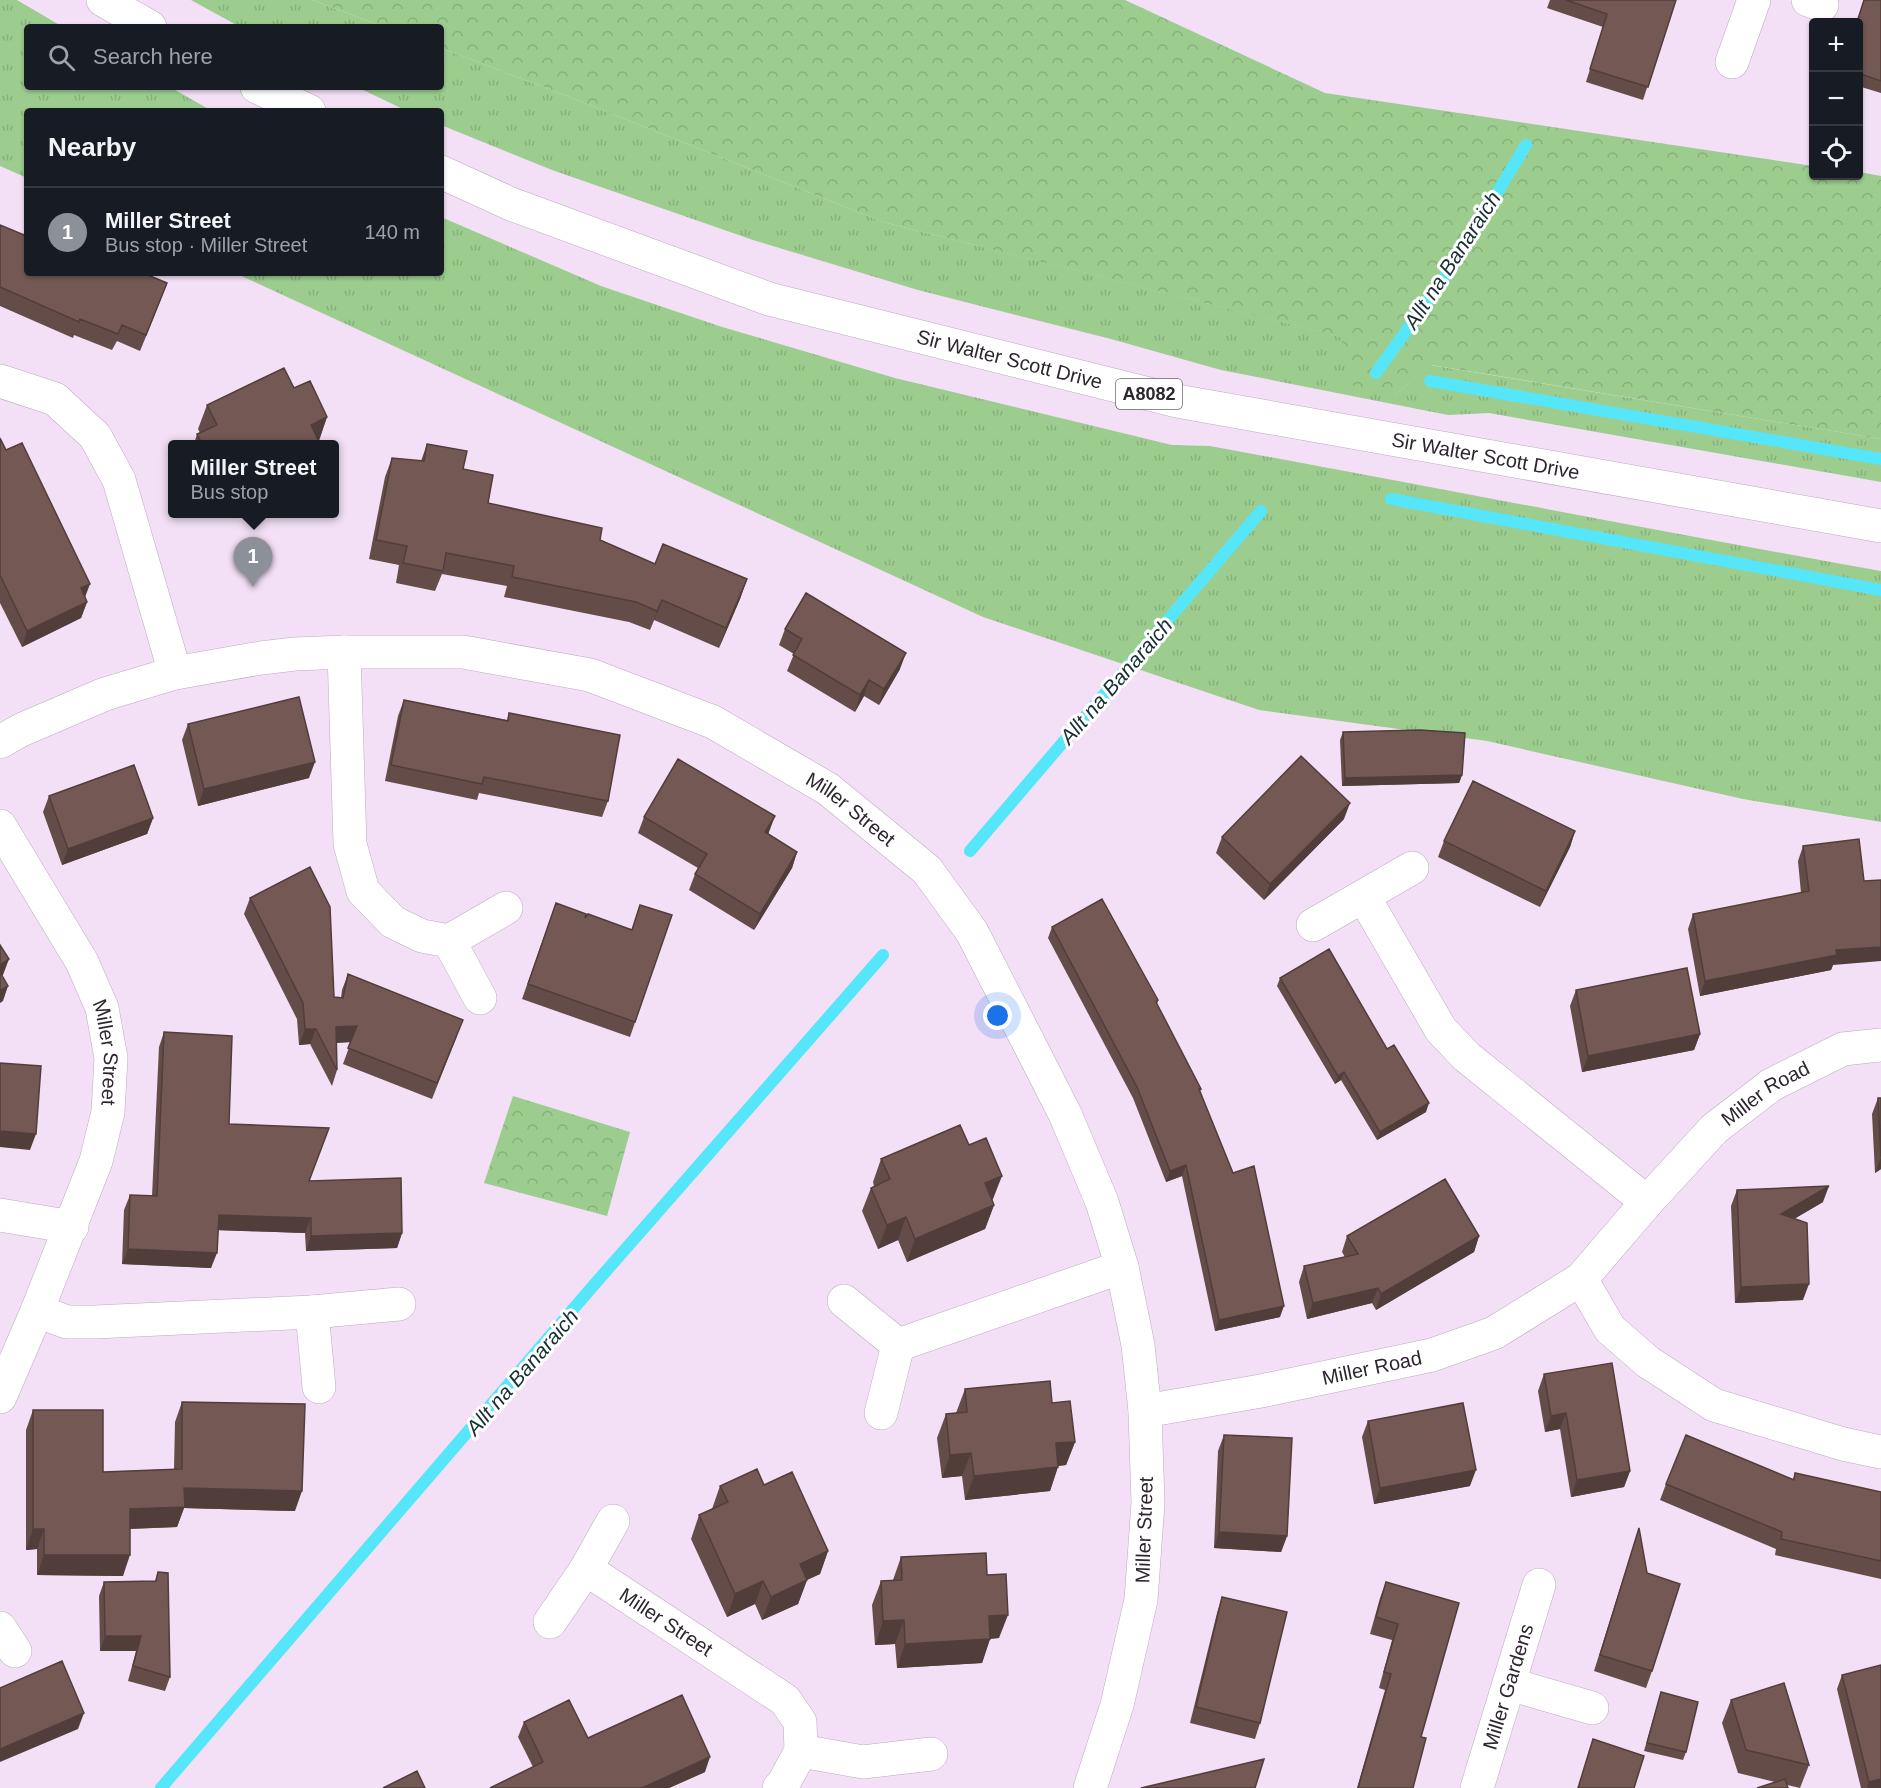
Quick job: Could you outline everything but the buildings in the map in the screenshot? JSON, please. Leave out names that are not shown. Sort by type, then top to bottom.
[{"type":"street","points":[[103,0],[145,24]]},
{"type":"street","points":[[1732,62],[1754,0]]},
{"type":"street","points":[[264,90],[302,108]]},
{"type":"street","name":"Sir Walter Scott Drive","points":[[444,173],[511,204],[769,299],[1177,401],[1881,526]]},
{"type":"street","points":[[0,381],[55,399],[95,436],[119,480],[175,673]]},
{"type":"street","points":[[344,652],[350,844],[363,891],[393,922],[422,936],[449,941],[506,908]]},
{"type":"street","name":"Miller Street","points":[[0,742],[21,730],[105,694],[175,673],[261,658],[344,652],[463,652],[590,675],[713,722],[828,789],[927,870],[972,932],[1065,1114],[1102,1202],[1122,1268],[1138,1345],[1145,1411],[1148,1503],[1141,1600],[1117,1705],[1090,1788]]},
{"type":"street","name":"Miller Street","points":[[0,826],[82,962],[102,1008],[111,1058],[108,1112],[96,1161],[38,1311],[0,1397]]},
{"type":"street","points":[[1313,925],[1412,868]]},
{"type":"street","points":[[1364,897],[1441,1030],[1467,1057],[1647,1202]]},
{"type":"street","points":[[449,941],[480,998]]},
{"type":"street","name":"Miller Road","points":[[1145,1411],[1432,1355],[1494,1333],[1581,1279],[1714,1129],[1771,1085],[1843,1049],[1881,1045]]},
{"type":"street","points":[[0,1215],[72,1227]]},
{"type":"street","points":[[898,1345],[1122,1268]]},
{"type":"street","points":[[1581,1279],[1610,1329],[1648,1362],[1714,1405],[1843,1444],[1881,1452]]},
{"type":"street","points":[[844,1302],[898,1345]]},
{"type":"street","points":[[38,1311],[67,1322],[95,1322],[312,1312],[399,1304]]},
{"type":"street","points":[[312,1312],[319,1387]]},
{"type":"street","points":[[881,1413],[898,1345]]},
{"type":"street","points":[[549,1622],[586,1569],[613,1521]]},
{"type":"street","name":"Miller Street","points":[[586,1569],[785,1700],[800,1722],[801,1750]]},
{"type":"street","name":"Miller Gardens","points":[[1476,1788],[1539,1585]]},
{"type":"street","points":[[1509,1684],[1592,1708]]},
{"type":"street","points":[[779,1788],[801,1750],[868,1775],[931,1754]]},
{"type":"green space","points":[[0,0],[17,0],[58,24],[24,24],[24,90],[175,90],[207,108],[24,108],[24,177],[0,166]]},
{"type":"green space","points":[[191,0],[312,0],[376,24],[235,24]]},
{"type":"green space","points":[[312,0],[1125,0],[1325,93],[1809,165],[1809,180],[1863,180],[1863,173],[1881,176],[1881,439],[1431,365],[1396,394],[1351,385],[1341,337],[883,222],[444,49],[444,24],[376,24]]},
{"type":"green space","points":[[444,49],[883,222],[1342,337],[1396,394],[1430,365],[1881,439],[1881,482],[1489,413],[1448,415],[1221,370],[1111,339],[918,290],[753,240],[552,170],[444,126],[444,108],[401,108],[363,90],[444,90]]},
{"type":"green space","points":[[444,218],[601,286],[719,326],[895,378],[1172,445],[1210,446],[1881,571],[1881,822],[1743,799],[1487,741],[1259,710],[983,617],[242,276],[444,276]]},
{"type":"green space","points":[[513,1096],[630,1132],[607,1216],[484,1183]]},
{"type":"waterway","name":"Allt na Banaraich","points":[[1376,373],[1454,264],[1526,145]]},
{"type":"waterway","points":[[1430,381],[1881,459]]},
{"type":"waterway","points":[[1391,499],[1881,590]]},
{"type":"waterway","name":"Allt na Banaraich","points":[[970,851],[1261,511]]},
{"type":"waterway","name":"Allt na Banaraich","points":[[161,1788],[593,1286],[883,955]]},
{"type":"place","name":"Miller Street","points":[[253,587]]}]
